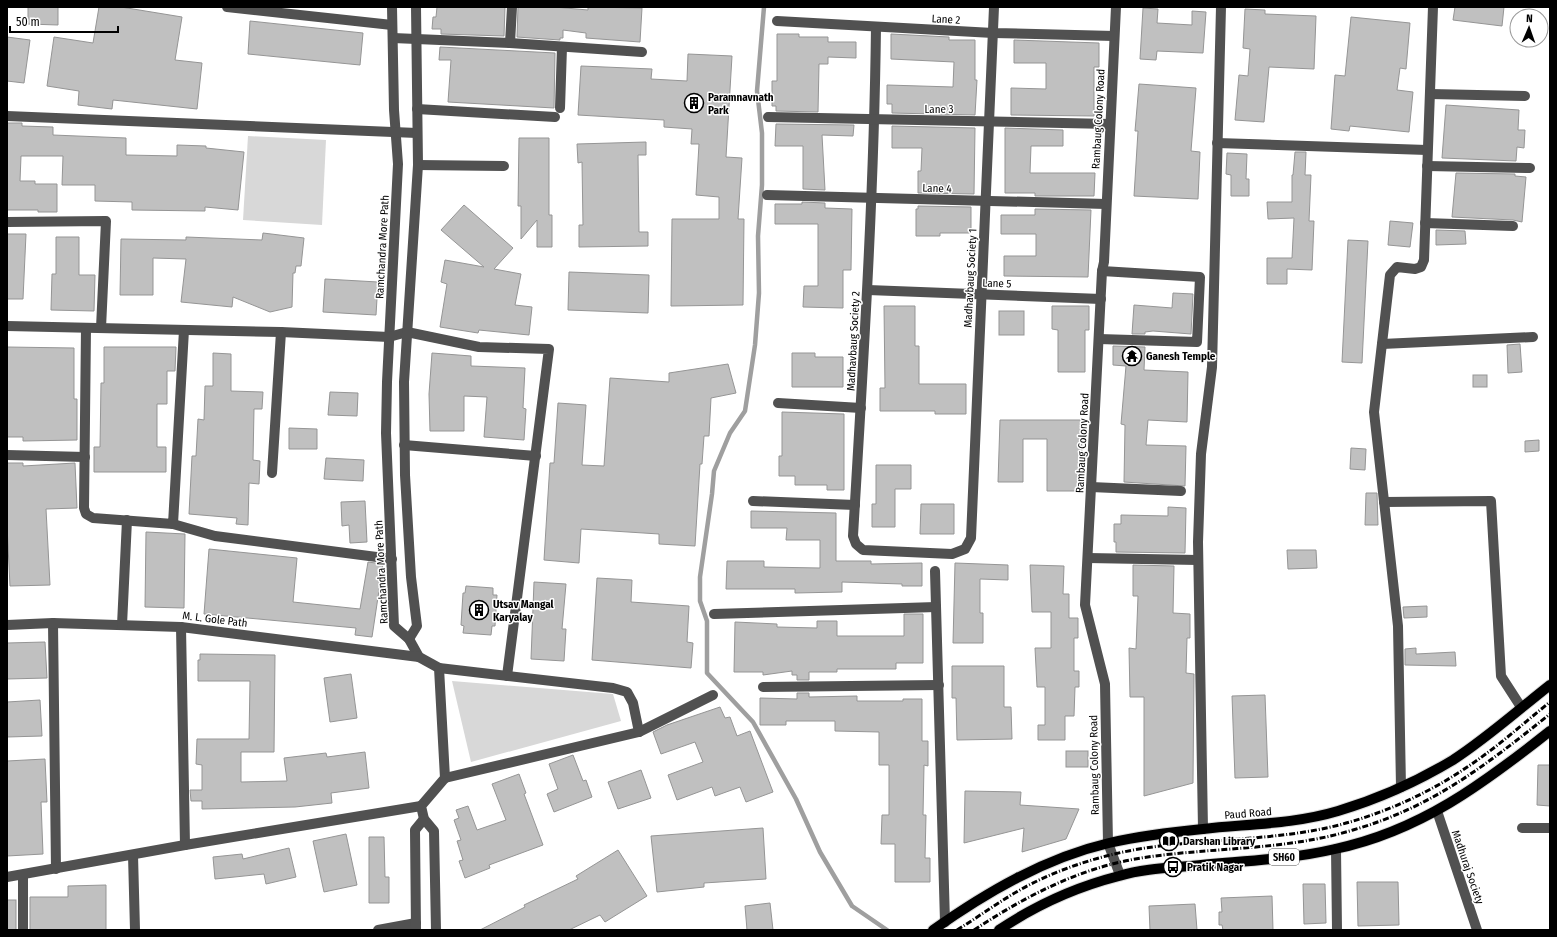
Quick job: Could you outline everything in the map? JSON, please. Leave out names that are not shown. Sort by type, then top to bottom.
[{"type":"main road","name":"Paud Road","points":[[933,930],[981,897],[1014,879],[1046,865],[1108,843],[1143,836],[1277,822],[1338,811],[1401,787],[1453,759],[1480,741],[1550,685]]},
{"type":"main road","name":"SH60","points":[[999,930],[1043,904],[1073,890],[1120,875],[1173,867],[1290,857],[1336,849],[1382,835],[1437,811],[1489,779],[1550,732]]},
{"type":"street","points":[[227,7],[392,26]]},
{"type":"street","points":[[409,639],[417,626],[411,577],[404,445],[404,382],[418,165],[416,7]]},
{"type":"street","points":[[510,43],[512,7]]},
{"type":"street","name":"Madhavbaug Society 1","points":[[965,549],[971,538],[994,7]]},
{"type":"street","name":"Rambaug Colony Road","points":[[1116,7],[1104,262],[1102,271],[1085,605],[1105,684],[1108,843],[1120,875]]},
{"type":"street","points":[[1203,829],[1198,560],[1201,454],[1212,367],[1221,7]]},
{"type":"street","points":[[1401,787],[1398,626],[1374,412],[1390,275],[1397,267],[1415,269],[1421,267],[1424,260],[1427,150],[1434,7]]},
{"type":"street","name":"Ramchandra More Path","points":[[390,8],[398,164],[389,337],[386,432],[394,626],[409,639],[419,657]]},
{"type":"street","name":"Lane 2","points":[[777,21],[993,34],[1114,36]]},
{"type":"street","name":"Madhavbaug Society 2","points":[[876,26],[875,121],[872,198],[854,540],[864,550],[952,554],[965,549]]},
{"type":"street","points":[[392,38],[510,43],[642,52]]},
{"type":"street","points":[[417,109],[557,112],[562,47]]},
{"type":"street","points":[[1430,94],[1525,96]]},
{"type":"street","points":[[7,116],[417,133]]},
{"type":"street","name":"Lane 3","points":[[768,117],[875,121],[990,121],[1110,124]]},
{"type":"street","points":[[1217,143],[1427,150]]},
{"type":"street","points":[[418,165],[504,166]]},
{"type":"street","points":[[1427,166],[1530,168]]},
{"type":"street","name":"Lane 4","points":[[767,195],[1106,204]]},
{"type":"street","points":[[7,222],[106,221],[101,328]]},
{"type":"street","points":[[1425,223],[1513,226]]},
{"type":"street","points":[[1099,338],[1197,342],[1200,276],[1102,271]]},
{"type":"street","name":"Lane 5","points":[[868,290],[1101,299]]},
{"type":"street","points":[[7,326],[282,332],[389,337],[407,332],[479,347],[549,349],[507,676]]},
{"type":"street","points":[[86,328],[84,508],[86,514],[93,518],[173,524],[214,536],[392,559]]},
{"type":"street","points":[[173,524],[184,330]]},
{"type":"street","points":[[272,473],[282,332]]},
{"type":"street","points":[[1382,344],[1533,337]]},
{"type":"street","points":[[778,403],[861,408]]},
{"type":"street","points":[[404,445],[536,456]]},
{"type":"street","points":[[7,455],[85,457]]},
{"type":"street","points":[[1091,487],[1181,491]]},
{"type":"street","points":[[753,501],[855,505]]},
{"type":"street","points":[[1384,502],[1491,501],[1501,676],[1521,708]]},
{"type":"street","points":[[122,624],[127,520]]},
{"type":"street","points":[[1088,558],[1198,560]]},
{"type":"street","points":[[935,571],[945,922]]},
{"type":"street","points":[[714,614],[936,607]]},
{"type":"street","points":[[52,623],[56,869]]},
{"type":"street","name":"M. L. Gole Path","points":[[7,625],[52,623],[181,627],[419,657]]},
{"type":"street","points":[[181,627],[185,845]]},
{"type":"street","points":[[419,657],[440,668],[613,688],[627,692],[632,703],[639,732]]},
{"type":"street","points":[[440,668],[445,778]]},
{"type":"street","points":[[763,688],[939,685]]},
{"type":"street","points":[[7,877],[185,845],[421,806],[445,778],[639,732],[713,695]]},
{"type":"street","points":[[421,806],[424,819],[434,831],[436,930]]},
{"type":"street","name":"Madhuraj Society","points":[[1437,811],[1477,930]]},
{"type":"street","points":[[378,930],[416,927],[416,830],[424,819]]},
{"type":"street","points":[[1522,828],[1550,828]]},
{"type":"street","points":[[1336,849],[1337,930]]},
{"type":"street","points":[[133,855],[135,930]]},
{"type":"street","points":[[23,875],[23,930]]},
{"type":"shaded area","points":[[248,136],[326,140],[322,225],[243,220]]},
{"type":"shaded area","points":[[452,681],[613,694],[621,721],[471,762]]},
{"type":"building","points":[[28,7],[58,7],[58,25],[28,24]]},
{"type":"building","points":[[99,7],[121,7],[182,17],[175,60],[202,63],[197,109],[113,100],[112,109],[78,105],[79,91],[47,86],[54,37],[93,43]]},
{"type":"building","points":[[437,7],[505,7],[504,36],[441,34],[441,29],[432,29],[433,17],[436,17]]},
{"type":"building","points":[[518,7],[554,7],[588,10],[588,7],[642,8],[640,42],[586,38],[586,33],[563,30],[563,38],[560,38],[560,40],[517,37]]},
{"type":"building","points":[[1455,7],[1504,7],[1502,26],[1453,20]]},
{"type":"building","points":[[1143,8],[1158,9],[1157,23],[1192,25],[1192,11],[1206,12],[1203,53],[1157,51],[1156,60],[1140,59]]},
{"type":"building","points":[[1245,9],[1265,10],[1265,14],[1316,16],[1314,69],[1269,67],[1264,122],[1235,120],[1239,75],[1248,76],[1250,49],[1243,48]]},
{"type":"building","points":[[1351,17],[1410,23],[1406,69],[1400,68],[1397,90],[1413,92],[1409,132],[1350,126],[1349,131],[1331,129],[1335,75],[1345,76]]},
{"type":"building","points":[[250,21],[363,33],[360,65],[248,54]]},
{"type":"building","points":[[777,34],[799,34],[799,37],[828,37],[828,42],[856,42],[856,58],[828,57],[828,64],[819,64],[818,112],[776,111],[776,106],[772,106],[772,81],[777,81]]},
{"type":"building","points":[[891,34],[949,37],[949,40],[975,40],[975,80],[977,80],[975,115],[892,113],[892,104],[887,104],[887,85],[953,87],[954,62],[891,59]]},
{"type":"building","points":[[7,37],[30,40],[24,83],[7,81]]},
{"type":"building","points":[[1014,40],[1099,43],[1099,67],[1094,67],[1094,116],[1011,115],[1011,88],[1046,89],[1046,63],[1014,63]]},
{"type":"building","points":[[440,47],[555,53],[554,108],[448,102],[451,60],[439,60]]},
{"type":"building","points":[[688,54],[732,56],[726,157],[742,158],[738,219],[744,219],[743,305],[671,306],[672,219],[719,219],[719,197],[696,195],[699,144],[691,144],[692,129],[664,127],[664,120],[578,115],[581,66],[652,69],[651,79],[687,81]]},
{"type":"building","points":[[1139,84],[1196,88],[1191,151],[1200,152],[1198,199],[1134,196],[1138,131],[1135,131]]},
{"type":"building","points":[[1446,105],[1519,110],[1518,130],[1525,130],[1524,148],[1517,147],[1516,161],[1442,158]]},
{"type":"building","points":[[7,123],[22,123],[22,126],[53,127],[53,135],[126,138],[126,155],[177,156],[177,145],[206,146],[206,148],[244,152],[238,210],[205,207],[205,211],[132,210],[132,202],[95,201],[95,185],[62,185],[63,156],[21,156],[20,181],[35,181],[35,184],[57,184],[57,212],[38,212],[38,210],[7,210]]},
{"type":"building","points":[[776,124],[854,125],[853,136],[822,135],[825,190],[803,189],[803,146],[775,146]]},
{"type":"building","points":[[892,126],[975,128],[974,194],[918,193],[918,171],[921,171],[922,148],[892,148]]},
{"type":"building","points":[[1005,128],[1063,130],[1063,146],[1031,146],[1030,173],[1095,173],[1094,196],[1035,196],[1035,193],[1005,193]]},
{"type":"building","points":[[519,138],[549,138],[549,215],[552,215],[552,247],[537,247],[537,220],[521,239],[521,206],[518,206]]},
{"type":"building","points":[[646,142],[646,155],[638,155],[639,232],[648,232],[648,246],[579,247],[579,225],[583,225],[582,162],[578,163],[577,144]]},
{"type":"building","points":[[1295,152],[1306,152],[1305,175],[1311,175],[1309,221],[1314,221],[1312,270],[1287,269],[1287,284],[1267,284],[1267,258],[1292,258],[1294,218],[1268,219],[1267,202],[1292,202],[1292,175]]},
{"type":"building","points":[[1227,153],[1247,154],[1246,179],[1249,179],[1249,196],[1231,196],[1231,175],[1226,174]]},
{"type":"building","points":[[1456,173],[1515,174],[1515,176],[1526,177],[1522,222],[1513,220],[1452,217]]},
{"type":"building","points":[[802,202],[825,203],[825,208],[852,209],[851,270],[843,270],[843,308],[803,307],[804,286],[818,286],[818,224],[775,224],[775,204],[802,204]]},
{"type":"building","points":[[464,205],[513,248],[494,269],[521,274],[515,305],[532,307],[529,335],[479,330],[478,333],[440,327],[447,284],[441,282],[445,260],[484,267],[441,230]]},
{"type":"building","points":[[918,206],[971,207],[971,233],[940,233],[940,236],[916,236],[916,209],[918,209]]},
{"type":"building","points":[[1035,209],[1091,210],[1088,277],[1004,276],[1004,256],[1036,256],[1036,234],[1001,234],[1001,215],[1035,215]]},
{"type":"building","points":[[1390,221],[1413,223],[1410,247],[1388,245]]},
{"type":"building","points":[[1436,230],[1465,231],[1466,244],[1436,245]]},
{"type":"building","points":[[263,233],[304,238],[301,266],[296,266],[295,273],[293,273],[292,307],[270,312],[233,297],[232,307],[181,302],[186,259],[153,258],[153,295],[120,295],[121,239],[186,240],[186,237],[262,240]]},
{"type":"building","points":[[7,234],[26,234],[23,299],[7,299]]},
{"type":"building","points":[[56,237],[79,237],[79,275],[95,275],[94,311],[51,310],[52,274],[56,274]]},
{"type":"building","points":[[1348,240],[1368,241],[1362,363],[1342,362]]},
{"type":"building","points":[[569,272],[649,275],[648,313],[568,310]]},
{"type":"building","points":[[325,279],[378,282],[376,315],[323,312]]},
{"type":"building","points":[[1173,293],[1193,294],[1191,334],[1153,331],[1145,332],[1145,334],[1132,334],[1134,305],[1172,308]]},
{"type":"building","points":[[884,306],[915,306],[915,346],[919,346],[919,384],[966,384],[966,414],[935,414],[935,411],[880,411],[880,388],[885,388]]},
{"type":"building","points":[[1052,306],[1089,306],[1089,330],[1085,330],[1085,372],[1058,372],[1058,330],[1052,329]]},
{"type":"building","points":[[999,311],[1024,311],[1024,335],[999,335]]},
{"type":"building","points":[[1520,344],[1522,372],[1508,373],[1507,345]]},
{"type":"building","points":[[1113,346],[1145,347],[1144,370],[1188,372],[1187,422],[1148,420],[1146,445],[1186,446],[1185,486],[1124,482],[1125,425],[1121,424],[1126,366],[1113,365]]},
{"type":"building","points":[[7,347],[74,348],[74,399],[77,399],[77,440],[23,441],[23,437],[7,437]]},
{"type":"building","points":[[104,347],[176,347],[175,371],[167,371],[167,404],[157,404],[157,447],[166,447],[166,472],[94,472],[94,447],[100,447],[101,383],[104,383]]},
{"type":"building","points":[[213,353],[231,354],[231,391],[263,392],[262,409],[254,409],[253,460],[260,461],[259,484],[249,483],[248,525],[236,524],[237,518],[189,514],[192,456],[196,456],[198,419],[204,420],[205,386],[213,386]]},
{"type":"building","points":[[432,353],[471,356],[471,366],[525,368],[523,408],[526,409],[524,440],[484,437],[487,397],[464,396],[464,431],[430,431],[429,394]]},
{"type":"building","points":[[792,353],[815,353],[815,357],[843,357],[843,387],[792,387]]},
{"type":"building","points":[[728,364],[736,393],[711,398],[709,436],[704,436],[702,464],[700,464],[695,546],[659,544],[659,534],[581,529],[579,563],[544,560],[550,463],[554,463],[558,403],[586,405],[582,465],[604,466],[610,378],[669,382],[669,373]]},
{"type":"building","points":[[1473,375],[1487,375],[1487,387],[1473,387]]},
{"type":"building","points":[[330,392],[358,393],[357,416],[328,415]]},
{"type":"building","points":[[782,412],[844,414],[844,490],[827,490],[827,485],[795,485],[795,476],[779,476],[779,456],[782,456]]},
{"type":"building","points":[[1000,420],[1081,420],[1083,491],[1047,491],[1047,439],[1023,439],[1023,482],[998,482]]},
{"type":"building","points":[[289,428],[317,429],[317,449],[289,449]]},
{"type":"building","points":[[1539,440],[1539,451],[1525,452],[1525,441]]},
{"type":"building","points":[[1351,448],[1366,449],[1365,470],[1350,469]]},
{"type":"building","points":[[326,458],[364,460],[363,481],[324,479]]},
{"type":"building","points":[[7,463],[23,463],[23,466],[75,463],[77,508],[46,509],[50,585],[10,586],[7,526]]},
{"type":"building","points":[[876,465],[911,465],[911,489],[895,489],[895,527],[872,527],[872,504],[876,504]]},
{"type":"building","points":[[1366,493],[1377,493],[1378,525],[1365,525]]},
{"type":"building","points":[[365,501],[367,542],[350,543],[349,525],[342,526],[341,502]]},
{"type":"building","points":[[921,504],[954,504],[954,534],[920,534]]},
{"type":"building","points":[[1168,507],[1186,508],[1185,553],[1116,552],[1116,542],[1114,542],[1114,524],[1121,524],[1121,515],[1168,516]]},
{"type":"building","points":[[751,511],[836,513],[836,561],[871,561],[871,564],[922,563],[922,586],[842,582],[842,592],[795,593],[795,589],[726,589],[727,561],[764,561],[764,567],[820,568],[820,540],[786,540],[787,528],[751,528]]},
{"type":"building","points":[[146,532],[185,534],[184,608],[145,607]]},
{"type":"building","points":[[209,549],[297,558],[293,602],[360,609],[368,562],[383,564],[372,637],[355,635],[356,628],[204,614]]},
{"type":"building","points":[[1287,550],[1316,550],[1317,568],[1288,569]]},
{"type":"building","points":[[955,563],[1008,565],[1008,580],[980,579],[980,613],[983,613],[983,643],[953,643]]},
{"type":"building","points":[[1030,565],[1064,566],[1063,594],[1069,594],[1069,618],[1078,618],[1078,638],[1074,638],[1074,671],[1079,671],[1079,687],[1075,687],[1074,716],[1065,716],[1065,740],[1038,740],[1038,725],[1045,725],[1045,687],[1037,687],[1035,648],[1051,648],[1051,612],[1032,612]]},
{"type":"building","points":[[1133,565],[1174,566],[1173,613],[1190,614],[1190,638],[1187,638],[1186,673],[1194,674],[1193,783],[1144,796],[1144,697],[1130,697],[1129,648],[1136,649],[1138,596],[1133,596]]},
{"type":"building","points":[[597,578],[632,580],[631,602],[689,606],[687,642],[693,643],[691,668],[592,660]]},
{"type":"building","points":[[534,582],[566,584],[562,629],[566,629],[564,661],[531,659]]},
{"type":"building","name":"Utsav Mangal Karyalay","points":[[466,586],[493,588],[493,595],[497,595],[495,626],[492,626],[491,635],[463,633],[464,626],[461,625],[463,593],[465,593]]},
{"type":"building","points":[[1427,606],[1427,617],[1404,618],[1403,607]]},
{"type":"building","points":[[904,614],[923,614],[923,663],[896,663],[896,669],[837,669],[837,672],[809,672],[809,680],[797,680],[797,675],[792,675],[792,671],[763,675],[763,672],[734,672],[735,622],[777,624],[777,627],[817,628],[817,621],[837,621],[837,636],[904,636]]},
{"type":"building","points":[[45,642],[47,678],[7,679],[7,643]]},
{"type":"building","points":[[1416,648],[1416,654],[1455,652],[1456,666],[1405,665],[1405,649]]},
{"type":"building","points":[[200,654],[275,655],[274,752],[241,752],[241,782],[287,781],[284,758],[326,753],[327,757],[365,752],[369,788],[331,793],[332,803],[295,807],[202,809],[202,801],[191,801],[190,790],[202,790],[202,765],[196,764],[197,739],[249,739],[250,681],[198,681],[198,660],[200,660]]},
{"type":"building","points":[[952,666],[1004,666],[1004,707],[1011,707],[1012,739],[957,740],[956,698],[952,698]]},
{"type":"building","points":[[351,674],[357,718],[330,722],[324,678]]},
{"type":"building","points":[[797,693],[809,693],[809,697],[857,696],[857,701],[903,701],[903,699],[922,699],[922,741],[928,741],[928,766],[924,765],[923,815],[926,815],[925,858],[930,858],[930,882],[895,882],[895,844],[881,844],[882,815],[889,815],[889,765],[879,765],[879,732],[835,731],[835,721],[786,721],[786,725],[760,725],[760,698],[797,699]]},
{"type":"building","points":[[1265,695],[1268,777],[1235,778],[1232,696]]},
{"type":"building","points":[[40,700],[42,736],[7,737],[7,702]]},
{"type":"building","points":[[720,707],[725,718],[730,717],[737,736],[750,731],[773,792],[746,802],[740,787],[715,796],[712,787],[677,800],[668,775],[703,762],[695,742],[661,754],[653,732],[667,725]]},
{"type":"building","points":[[1066,751],[1088,751],[1088,767],[1066,767]]},
{"type":"building","points":[[573,755],[583,781],[586,780],[592,797],[554,812],[547,794],[558,789],[549,764]]},
{"type":"building","points":[[45,759],[47,802],[41,802],[43,854],[7,856],[7,761]]},
{"type":"building","points":[[1538,765],[1550,765],[1550,806],[1537,805]]},
{"type":"building","points":[[641,770],[651,798],[618,809],[608,782]]},
{"type":"building","points":[[519,774],[526,793],[524,794],[543,845],[489,865],[490,868],[465,878],[459,861],[463,860],[457,841],[461,840],[454,820],[459,818],[456,810],[468,806],[477,830],[506,820],[492,784]]},
{"type":"building","points":[[965,791],[1021,792],[1020,805],[1079,809],[1066,839],[1022,852],[1024,828],[964,843]]},
{"type":"building","points":[[763,828],[766,879],[704,883],[704,887],[657,892],[651,836]]},
{"type":"building","points":[[346,834],[357,885],[324,892],[313,841]]},
{"type":"building","points":[[369,837],[384,837],[385,877],[389,877],[389,903],[369,903]]},
{"type":"building","points":[[289,848],[296,877],[266,884],[264,874],[215,879],[213,857],[242,854],[243,859]]},
{"type":"building","points":[[618,850],[647,896],[605,922],[600,915],[569,930],[480,930],[525,907],[524,905],[578,879],[576,876]]},
{"type":"building","points":[[1357,882],[1398,882],[1399,925],[1358,926]]},
{"type":"building","points":[[1303,884],[1325,884],[1326,923],[1304,924]]},
{"type":"building","points":[[106,885],[106,930],[30,930],[30,897],[68,897],[68,886]]},
{"type":"building","points":[[1272,896],[1273,930],[1223,930],[1222,925],[1219,925],[1219,912],[1222,912],[1221,898]]},
{"type":"building","points":[[7,900],[16,900],[16,930],[7,930]]},
{"type":"building","points":[[770,903],[773,930],[747,930],[745,906]]},
{"type":"building","points":[[1195,904],[1197,930],[1150,930],[1149,906]]},
{"type":"waterway","points":[[764,7],[757,91],[762,133],[762,185],[758,236],[759,293],[755,345],[745,411],[730,433],[714,471],[700,577],[700,601],[707,621],[707,673],[753,722],[796,799],[820,852],[852,906],[887,930]]},
{"type":"railway","points":[[957,930],[1005,899],[1035,882],[1067,868],[1118,853],[1153,847],[1306,832],[1328,828],[1383,811],[1416,797],[1462,771],[1495,747],[1550,702]]},
{"type":"railway","points":[[974,930],[1013,906],[1054,885],[1075,876],[1118,863],[1167,854],[1301,842],[1327,837],[1382,821],[1434,797],[1458,782],[1481,767],[1550,714]]},
{"type":"place","name":"Paramnavnath Park","points":[[694,103]]},
{"type":"place","name":"Ganesh Temple","points":[[1132,356]]},
{"type":"place","name":"Utsav Mangal Karyalay","points":[[479,610]]},
{"type":"place","name":"Darshan Library","points":[[1169,841]]},
{"type":"place","name":"Pratik Nagar","points":[[1173,867]]}]
